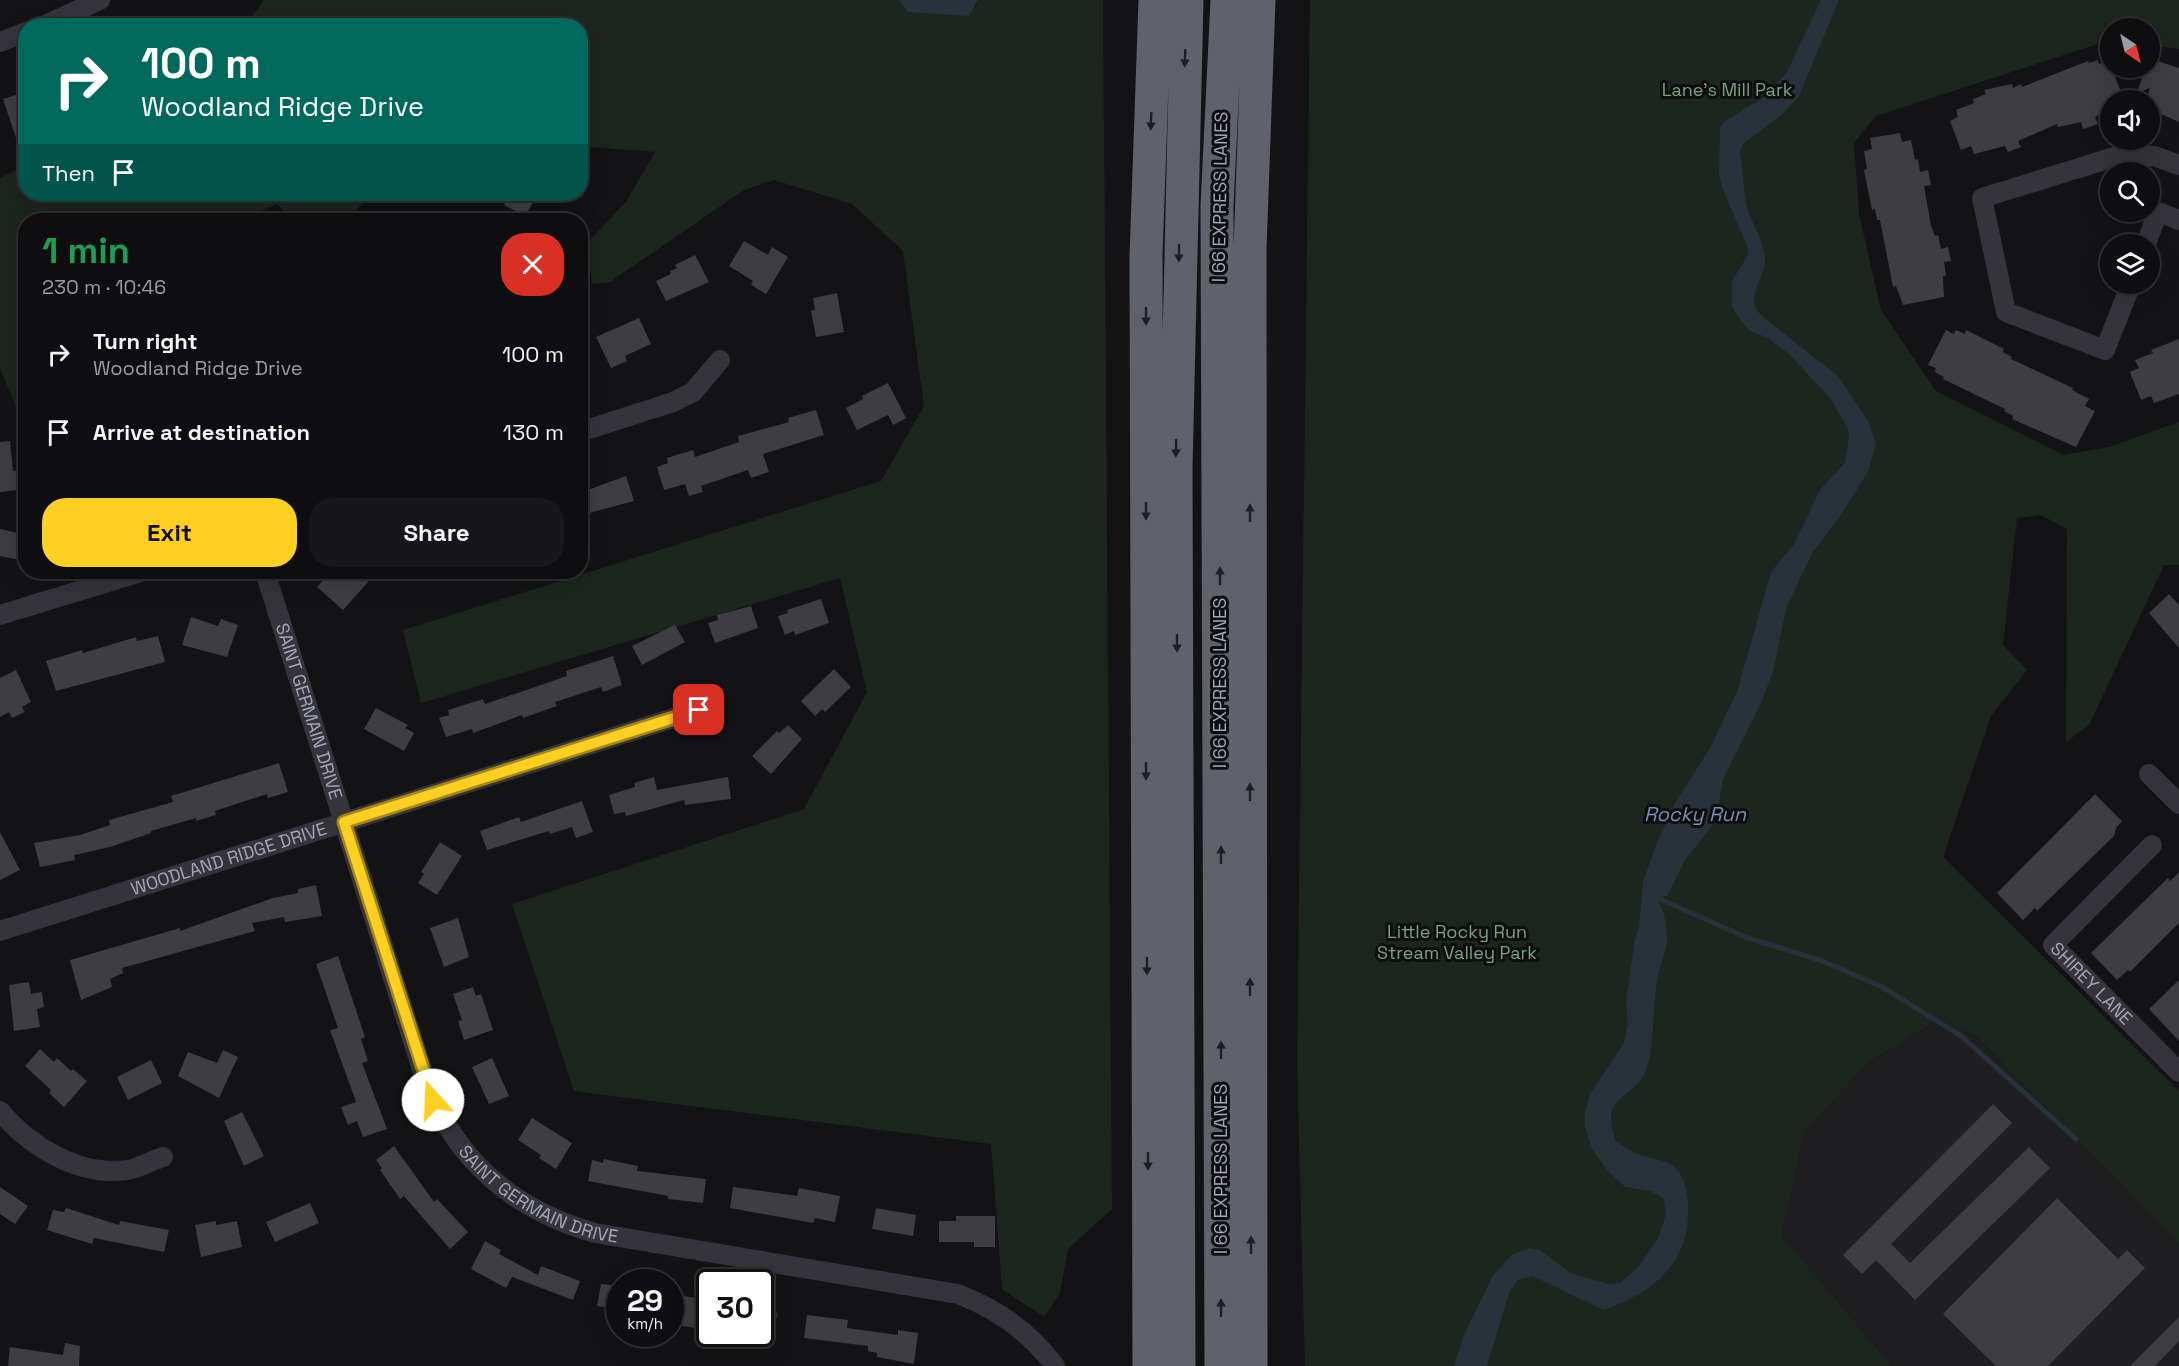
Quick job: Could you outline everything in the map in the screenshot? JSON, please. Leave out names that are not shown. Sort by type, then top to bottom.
[{"type":"highway","points":[[1149,1366],[1146,256],[1155,0]]},
{"type":"highway","points":[[1179,1366],[1176,468],[1187,0]]},
{"type":"highway","name":"I 66 EXPRESS LANES","points":[[1221,1366],[1220,550],[1217,206],[1227,0]]},
{"type":"highway","points":[[1251,1366],[1250,249],[1259,0]]},
{"type":"street","points":[[61,18],[100,0]]},
{"type":"street","points":[[0,42],[18,35]]},
{"type":"street","points":[[2127,294],[2105,350],[2007,312],[1982,198],[2114,157],[2154,156],[2179,165]]},
{"type":"street","points":[[2150,234],[2158,212],[2179,220]]},
{"type":"street","points":[[588,429],[673,402],[693,392],[720,360]]},
{"type":"street","points":[[0,615],[118,579]]},
{"type":"street","name":"SAINT GERMAIN DRIVE","points":[[267,579],[433,1100],[461,1148],[503,1190],[548,1217],[595,1233],[958,1294],[991,1309],[1019,1328],[1055,1366]]},
{"type":"street","name":"WOODLAND RIDGE DRIVE","points":[[0,932],[699,710]]},
{"type":"street","points":[[2149,774],[2179,804]]},
{"type":"street","name":"SHIREY LANE","points":[[2152,845],[2053,945],[2179,1072]]},
{"type":"street","points":[[0,1111],[31,1141],[77,1164],[101,1170],[126,1170],[163,1157]]},
{"type":"shaded area","points":[[1938,1020],[1976,1036],[2179,1244],[2179,1366],[1892,1366],[1782,1235],[1805,1132],[1868,1063]]},
{"type":"green space","points":[[264,0],[898,0],[908,12],[976,7],[978,0],[1103,0],[1112,1209],[1068,1249],[1060,1293],[1044,1317],[1002,1289],[991,1144],[574,1091],[512,904],[804,809],[867,692],[840,578],[421,703],[403,630],[567,579],[588,579],[588,572],[881,481],[924,406],[903,251],[852,204],[774,180],[744,190],[610,282],[592,284],[588,242],[626,202],[655,152],[588,147],[588,18],[251,18]]},
{"type":"green space","points":[[1310,0],[2179,0],[2179,49],[2160,46],[2160,18],[2100,18],[2100,43],[1876,116],[1854,143],[1859,214],[1881,310],[1936,391],[2064,455],[2109,447],[2179,422],[2179,565],[2164,565],[2089,725],[2066,742],[2067,529],[2041,515],[2017,518],[2003,645],[2027,670],[1991,716],[1943,857],[2179,1091],[2179,1244],[1976,1036],[1938,1020],[1868,1063],[1805,1132],[1782,1235],[1892,1366],[1305,1366],[1297,1062]]},
{"type":"green space","points":[[18,169],[18,201],[364,201],[354,213],[286,213],[277,204],[256,213],[18,213],[18,412],[0,368],[0,178]]},
{"type":"water","points":[[898,0],[978,0],[969,16],[908,12]]},
{"type":"water","name":"Rocky Run","points":[[1821,0],[1839,0],[1799,96],[1784,113],[1743,144],[1740,152],[1746,203],[1762,243],[1765,257],[1765,265],[1754,295],[1754,302],[1763,317],[1838,376],[1868,421],[1876,443],[1868,472],[1839,518],[1812,553],[1786,609],[1773,672],[1761,703],[1723,779],[1716,821],[1685,860],[1667,896],[1656,897],[1664,915],[1667,941],[1656,987],[1650,1054],[1643,1077],[1615,1104],[1612,1112],[1612,1125],[1616,1142],[1640,1155],[1675,1167],[1681,1175],[1688,1205],[1683,1243],[1676,1259],[1653,1284],[1639,1294],[1604,1310],[1532,1276],[1517,1280],[1509,1293],[1487,1366],[1454,1366],[1464,1335],[1494,1274],[1512,1255],[1529,1248],[1540,1250],[1571,1273],[1608,1284],[1620,1283],[1638,1268],[1658,1238],[1666,1215],[1664,1199],[1651,1191],[1625,1187],[1608,1171],[1591,1147],[1585,1125],[1585,1113],[1590,1094],[1624,1043],[1628,1023],[1626,1003],[1635,939],[1639,928],[1643,882],[1656,845],[1675,803],[1710,748],[1737,692],[1771,572],[1794,544],[1820,490],[1845,463],[1848,429],[1831,399],[1789,354],[1768,338],[1750,331],[1732,306],[1732,281],[1748,255],[1748,248],[1722,187],[1719,173],[1720,128],[1724,122],[1766,96],[1787,72]]},
{"type":"building","points":[[2098,60],[2100,78],[2116,78],[2120,90],[2100,90],[2100,115],[2095,117],[2098,124],[2083,129],[2081,122],[2058,127],[2057,124],[2018,141],[2021,147],[2008,152],[2005,146],[1974,154],[1971,146],[1961,150],[1950,121],[1958,117],[1956,110],[1974,103],[1973,99],[1986,94],[1984,90],[2012,84],[2013,88],[2021,84],[2022,87],[2088,61],[2089,63]]},
{"type":"building","points":[[2160,62],[2179,68],[2179,122],[2160,113],[2160,90],[2149,90],[2150,88],[2138,90],[2142,78],[2160,78]]},
{"type":"building","points":[[18,94],[18,144],[3,99]]},
{"type":"building","points":[[1900,133],[1902,142],[1911,140],[1920,172],[1928,170],[1931,185],[1924,186],[1931,226],[1935,236],[1938,235],[1941,249],[1948,247],[1951,261],[1944,262],[1946,276],[1943,276],[1944,297],[1903,305],[1896,286],[1893,287],[1880,220],[1877,220],[1875,209],[1872,210],[1864,170],[1867,169],[1864,151],[1872,149],[1870,138]]},
{"type":"building","points":[[507,201],[534,201],[527,213],[519,213],[504,205]]},
{"type":"building","points":[[744,241],[768,255],[772,247],[788,257],[766,294],[751,285],[753,281],[729,266]]},
{"type":"building","points":[[695,255],[709,282],[666,301],[656,281],[671,274],[670,271],[677,268],[675,265]]},
{"type":"building","points":[[837,293],[844,332],[816,337],[811,311],[815,310],[813,298]]},
{"type":"building","points":[[639,318],[651,344],[625,356],[627,361],[611,368],[596,337]]},
{"type":"building","points":[[1946,330],[1954,334],[1956,330],[1965,334],[1966,330],[2004,349],[2003,352],[2012,357],[2011,359],[2073,388],[2072,390],[2089,399],[2085,406],[2095,411],[2076,447],[2012,419],[2013,416],[2004,411],[2005,409],[1943,379],[1944,377],[1935,372],[1936,368],[1928,365]]},
{"type":"building","points":[[2179,339],[2179,394],[2154,403],[2151,396],[2141,400],[2130,372],[2139,368],[2135,360],[2153,353],[2151,350]]},
{"type":"building","points":[[888,383],[906,418],[893,425],[888,415],[857,430],[846,408],[863,399],[862,396]]},
{"type":"building","points":[[816,410],[824,435],[763,454],[769,472],[751,478],[748,470],[701,486],[703,492],[689,496],[685,484],[664,490],[657,467],[668,463],[667,458],[693,450],[695,457],[739,442],[738,436],[789,422],[788,418]]},
{"type":"building","points":[[10,441],[13,471],[18,470],[18,490],[0,492],[0,442]]},
{"type":"building","points":[[626,476],[634,501],[589,513],[588,490]]},
{"type":"building","points":[[0,529],[18,533],[18,559],[0,556]]},
{"type":"building","points":[[324,579],[371,579],[343,610],[317,587]]},
{"type":"building","points":[[2169,594],[2179,605],[2179,648],[2149,613]]},
{"type":"building","points":[[821,599],[829,623],[795,635],[794,631],[785,635],[778,616],[788,613],[787,610]]},
{"type":"building","points":[[751,606],[758,628],[715,643],[708,623],[718,620],[717,615]]},
{"type":"building","points":[[191,617],[218,626],[221,619],[238,625],[227,657],[182,645]]},
{"type":"building","points":[[675,625],[685,642],[642,665],[632,646]]},
{"type":"building","points":[[158,636],[165,662],[56,691],[46,661],[82,650],[83,653],[136,637],[137,641]]},
{"type":"building","points":[[613,656],[622,685],[603,692],[601,687],[555,702],[557,706],[523,718],[522,715],[473,733],[472,729],[446,737],[439,718],[449,715],[448,710],[483,699],[485,704],[567,676],[566,671]]},
{"type":"building","points":[[834,669],[851,687],[825,712],[822,709],[815,716],[801,701]]},
{"type":"building","points":[[16,670],[31,702],[22,707],[25,712],[12,718],[9,712],[0,717],[0,678]]},
{"type":"building","points":[[376,708],[408,725],[405,728],[414,733],[404,751],[364,729]]},
{"type":"building","points":[[788,725],[802,739],[771,774],[752,756],[777,731],[779,733]]},
{"type":"building","points":[[279,763],[288,792],[268,798],[267,794],[215,811],[216,815],[196,821],[196,818],[151,831],[151,833],[110,847],[74,855],[75,860],[40,867],[34,843],[80,835],[110,825],[109,820],[173,802],[171,796]]},
{"type":"building","points":[[654,777],[657,790],[728,777],[731,799],[685,805],[684,800],[626,816],[625,812],[614,814],[609,795],[635,787],[634,783]]},
{"type":"building","points":[[2095,794],[2122,821],[2116,828],[2114,836],[2037,911],[2035,908],[2023,920],[1997,893]]},
{"type":"building","points":[[582,801],[593,832],[576,838],[572,827],[550,834],[549,831],[487,850],[480,831],[519,817],[521,822]]},
{"type":"building","points":[[0,832],[20,870],[0,880]]},
{"type":"building","points":[[440,842],[462,856],[437,895],[418,883],[424,874],[421,872]]},
{"type":"building","points":[[2179,872],[2179,923],[2130,972],[2128,970],[2117,980],[2091,953],[2168,878],[2170,881]]},
{"type":"building","points":[[316,885],[322,916],[285,922],[284,917],[252,923],[255,931],[122,968],[123,973],[110,979],[112,987],[81,1000],[70,960],[180,928],[180,931],[273,898],[298,893],[298,889]]},
{"type":"building","points":[[458,918],[469,957],[444,967],[430,928]]},
{"type":"building","points":[[338,956],[365,1037],[361,1039],[368,1061],[362,1063],[387,1129],[363,1137],[357,1121],[348,1125],[341,1107],[356,1102],[330,1030],[338,1028],[316,964]]},
{"type":"building","points":[[2179,980],[2179,1041],[2149,1009]]},
{"type":"building","points":[[29,982],[31,994],[42,992],[44,1007],[37,1009],[40,1027],[14,1031],[9,985]]},
{"type":"building","points":[[473,987],[476,996],[481,994],[493,1030],[464,1040],[458,1021],[462,1020],[453,994]]},
{"type":"building","points":[[40,1049],[54,1062],[57,1058],[87,1081],[64,1107],[49,1093],[51,1090],[25,1066]]},
{"type":"building","points":[[223,1050],[238,1057],[219,1098],[178,1076],[188,1052],[217,1063]]},
{"type":"building","points":[[492,1058],[509,1096],[489,1104],[472,1067]]},
{"type":"building","points":[[151,1060],[162,1083],[128,1100],[117,1077]]},
{"type":"building","points":[[1993,1104],[2012,1123],[1891,1244],[1910,1263],[2029,1147],[2050,1168],[1915,1300],[1876,1260],[1862,1274],[1843,1255]]},
{"type":"building","points":[[242,1112],[264,1156],[244,1166],[224,1121]]},
{"type":"building","points":[[532,1118],[572,1143],[556,1169],[539,1158],[541,1155],[518,1140]]},
{"type":"building","points":[[394,1146],[434,1202],[437,1199],[468,1232],[450,1249],[404,1196],[400,1199],[380,1170],[382,1168],[376,1160]]},
{"type":"building","points":[[604,1159],[638,1166],[637,1171],[706,1179],[703,1203],[668,1199],[668,1196],[588,1181],[592,1160],[603,1163]]},
{"type":"building","points":[[0,1187],[28,1206],[15,1224],[0,1214]]},
{"type":"building","points":[[733,1187],[797,1196],[799,1188],[840,1196],[835,1222],[815,1218],[813,1223],[730,1208]]},
{"type":"building","points":[[2057,1198],[2118,1259],[2127,1250],[2145,1268],[2048,1366],[1996,1366],[1943,1314]]},
{"type":"building","points":[[310,1203],[319,1223],[275,1242],[266,1222]]},
{"type":"building","points":[[66,1208],[119,1225],[120,1221],[169,1230],[164,1252],[94,1238],[92,1244],[47,1230],[53,1210],[64,1212]]},
{"type":"building","points":[[876,1208],[916,1215],[913,1236],[872,1229]]},
{"type":"building","points":[[956,1216],[995,1216],[995,1247],[974,1247],[974,1242],[939,1242],[939,1221],[956,1221]]},
{"type":"building","points":[[216,1221],[216,1225],[237,1221],[242,1247],[201,1257],[195,1225]]},
{"type":"building","points":[[485,1241],[501,1250],[499,1254],[538,1275],[541,1266],[580,1281],[573,1300],[512,1277],[506,1288],[471,1269]]},
{"type":"building","points":[[601,1284],[606,1285],[606,1308],[597,1306]]},
{"type":"building","points":[[684,1296],[696,1298],[696,1328],[684,1326]]},
{"type":"building","points":[[774,1312],[777,1313],[774,1334]]},
{"type":"building","points":[[807,1315],[848,1320],[847,1328],[898,1335],[898,1330],[918,1333],[914,1364],[877,1357],[877,1353],[868,1351],[868,1346],[804,1338]]},
{"type":"building","points":[[2179,1317],[2179,1341],[2155,1366],[2130,1366]]},
{"type":"building","points":[[65,1343],[80,1346],[79,1366],[8,1366],[10,1347],[63,1355]]},
{"type":"waterway","points":[[1655,897],[1748,938],[1820,960],[1882,987],[1960,1035],[2076,1139]]},
{"type":"route","points":[[433,1100],[393,982],[344,822],[699,710]]},
{"type":"park label","name":"Lane's Mill Park","points":[[1727,90]]},
{"type":"park label","name":"Little Rocky Run Stream Valley Park","points":[[1457,942]]}]
